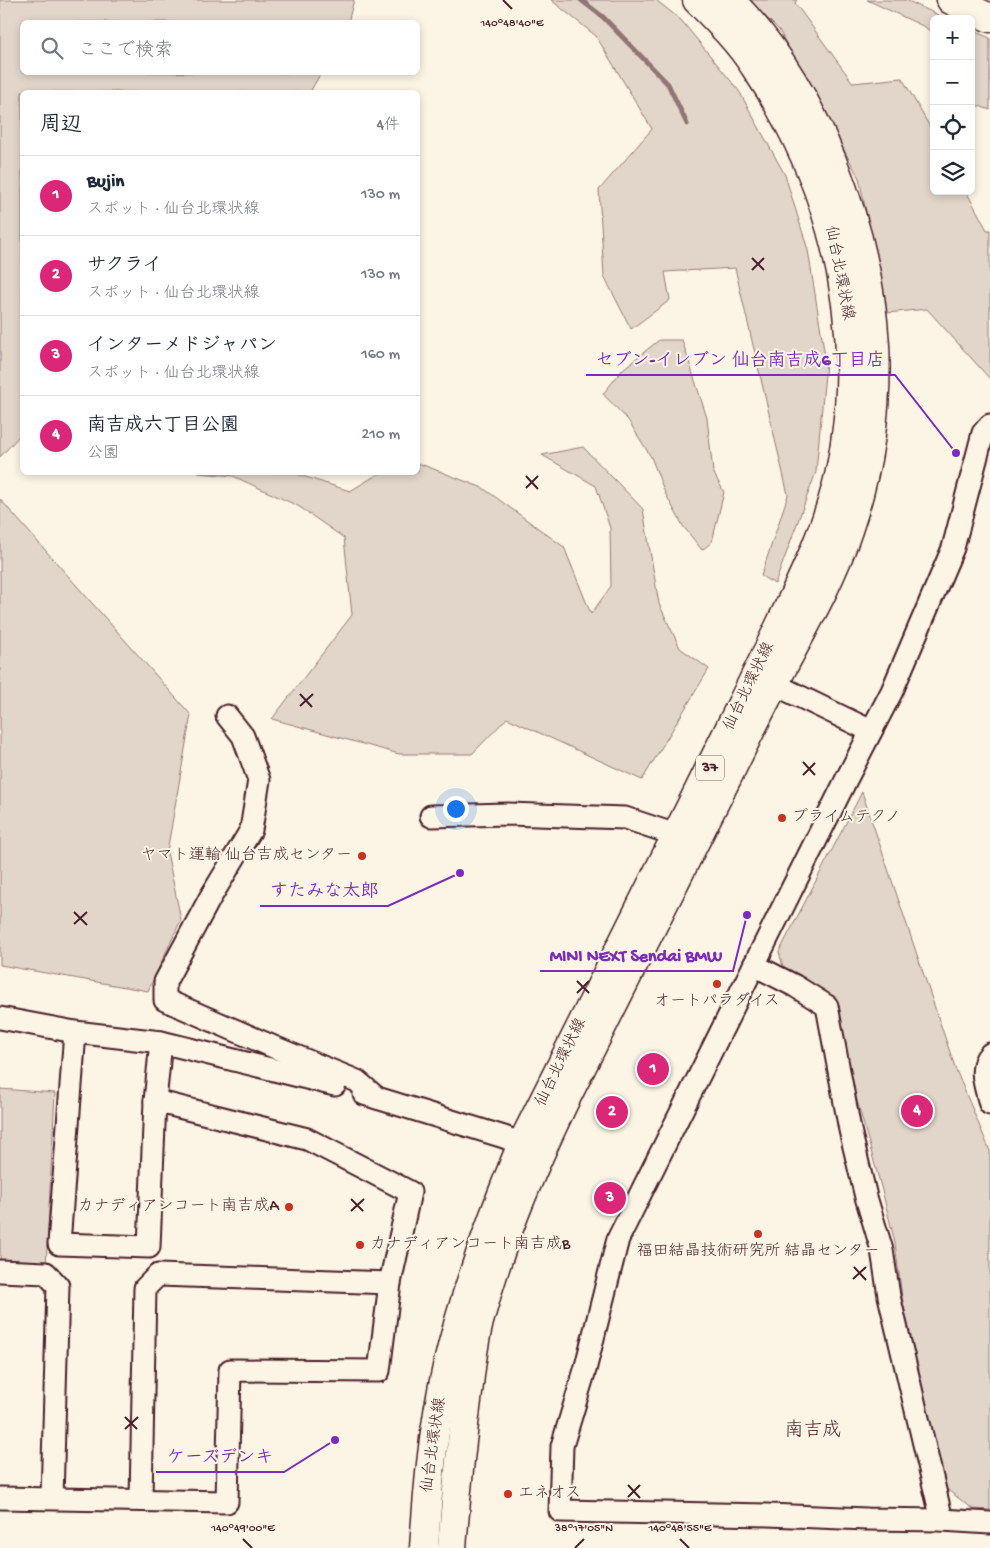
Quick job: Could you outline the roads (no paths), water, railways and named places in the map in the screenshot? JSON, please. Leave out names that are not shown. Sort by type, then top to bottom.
[{"type":"main road","name":"仙台北環状線","points":[[424,1548],[434,1436],[447,1368],[477,1260],[498,1203],[522,1144],[758,672],[806,571],[826,522],[840,475],[851,380],[850,336],[844,286],[834,238],[819,190],[780,104],[754,64],[729,33],[697,0]]},
{"type":"main road","name":"仙台北環状線","points":[[452,1548],[460,1450],[471,1364],[479,1320],[511,1220],[535,1163],[565,1100],[774,684],[831,575],[848,531],[867,458],[875,390],[875,346],[871,306],[856,231],[843,189],[828,152],[797,91],[762,37],[730,0]]},
{"type":"main road","points":[[951,0],[990,18]]},
{"type":"street","points":[[990,425],[983,433],[952,548],[892,691],[618,1239],[585,1370],[562,1446],[560,1511],[942,1520],[990,1524]]},
{"type":"street","points":[[774,684],[871,732]]},
{"type":"street","points":[[227,716],[243,736],[259,780],[251,830],[210,898],[165,982],[165,1000],[357,1081],[377,1098]]},
{"type":"street","points":[[431,816],[508,814],[625,818],[676,835]]},
{"type":"street","points":[[754,965],[795,986],[827,1006],[850,1130],[866,1198],[882,1250],[889,1296],[942,1520]]},
{"type":"street","points":[[0,1018],[76,1032],[161,1042],[322,1081],[522,1144]]},
{"type":"street","points":[[76,1032],[58,1244],[148,1247],[161,1042]]},
{"type":"street","points":[[990,1054],[985,1059],[982,1077],[990,1104]]},
{"type":"street","points":[[0,1498],[227,1502],[230,1370],[379,1371],[390,1283],[410,1192],[307,1139],[156,1101]]},
{"type":"street","points":[[0,1271],[46,1273],[58,1286],[52,1498]]},
{"type":"street","points":[[141,1500],[145,1288],[158,1275],[390,1283]]},
{"type":"waterway","points":[[581,0],[603,17],[668,84],[687,124]]},
{"type":"place","name":"セブン-イレブン 仙台南吉成6丁目店","points":[[956,453]]},
{"type":"place","name":"プライムテクノ","points":[[782,818]]},
{"type":"place","name":"ヤマト運輸 仙台吉成センター","points":[[362,856]]},
{"type":"place","name":"すたみな太郎","points":[[460,873]]},
{"type":"place","name":"MINI NEXT Sendai BMW","points":[[747,915]]},
{"type":"place","name":"オートパラダイス","points":[[717,984]]},
{"type":"place","name":"Bujin","points":[[653,1069]]},
{"type":"place","name":"南吉成六丁目公園","points":[[917,1111]]},
{"type":"place","name":"サクライ","points":[[612,1112]]},
{"type":"place","name":"インターメドジャパン","points":[[610,1198]]},
{"type":"place","name":"カナディアンコート南吉成A","points":[[289,1207]]},
{"type":"place","name":"福田結晶技術研究所 結晶センター","points":[[758,1234]]},
{"type":"place","name":"カナディアンコート南吉成B","points":[[360,1245]]},
{"type":"place","name":"ケーズデンキ","points":[[335,1440]]},
{"type":"place","name":"エネオス","points":[[508,1494]]},
{"type":"district","name":"南吉成","points":[[813,1431]]}]
